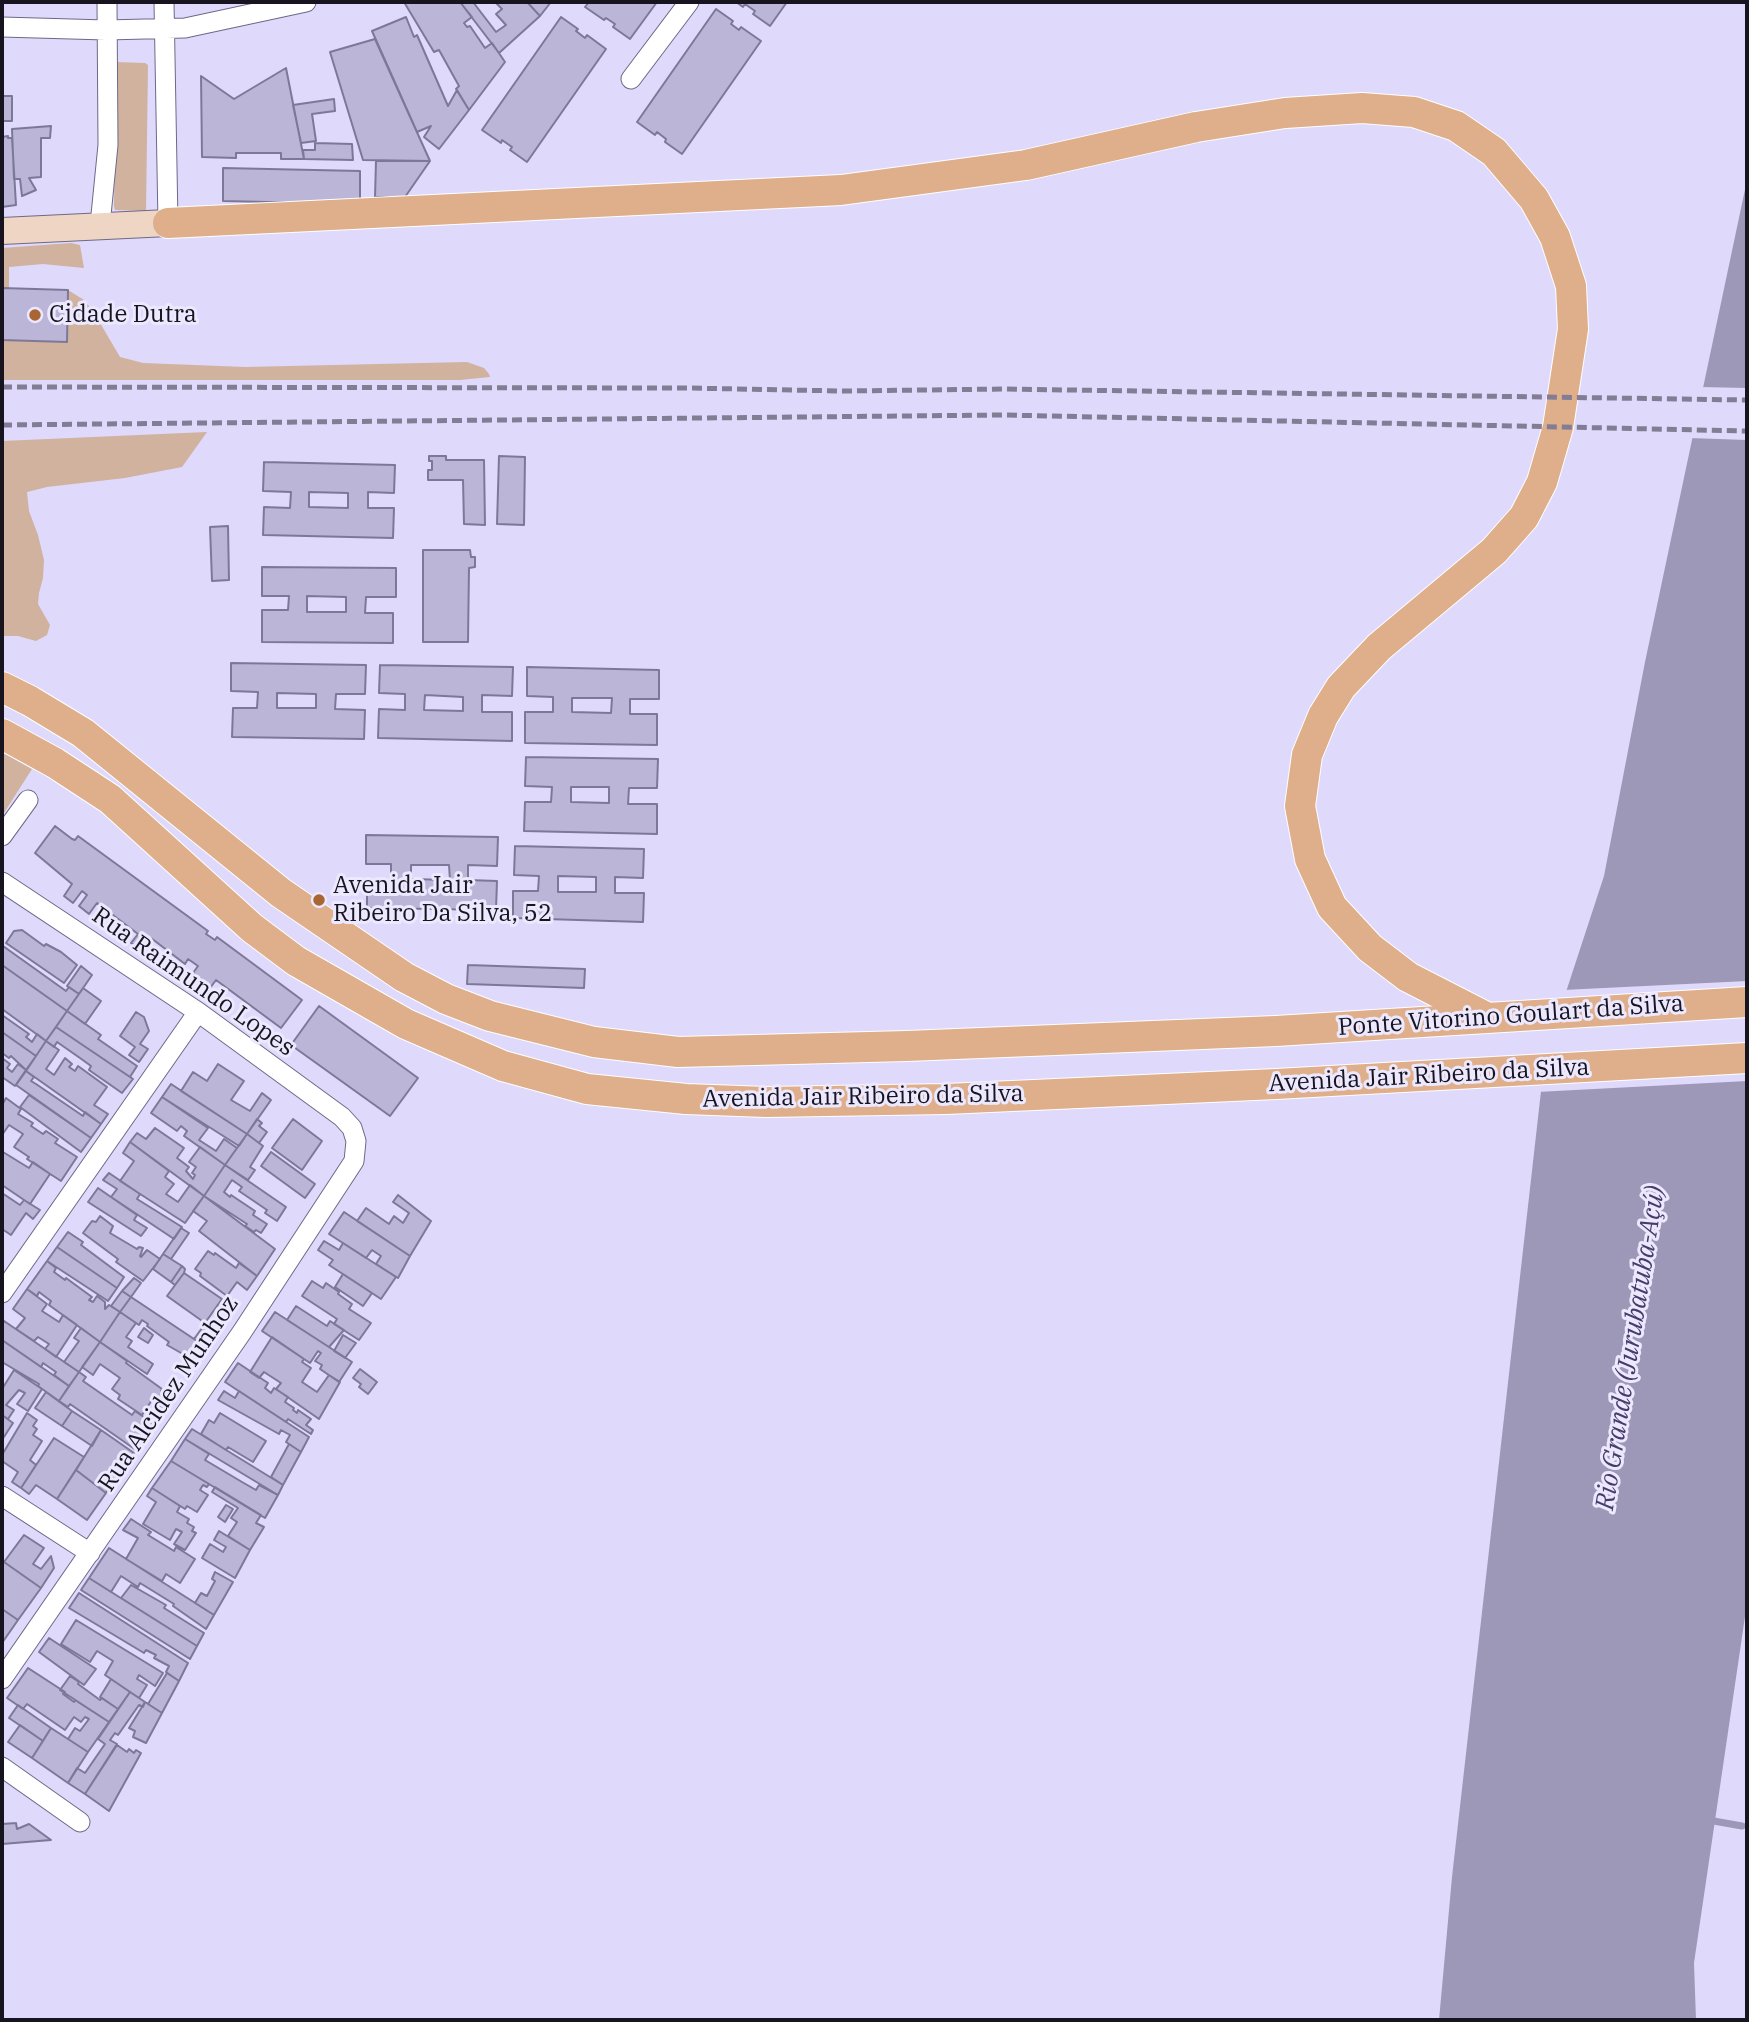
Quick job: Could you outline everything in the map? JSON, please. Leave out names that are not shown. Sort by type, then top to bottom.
[{"type":"main road","points":[[168,223],[841,190],[1026,165],[1196,127],[1285,113],[1362,108],[1414,112],[1456,126],[1494,152],[1534,199],[1556,237],[1571,286],[1573,329],[1558,427],[1542,482],[1524,517],[1494,551],[1379,646],[1341,687],[1323,716],[1307,755],[1300,806],[1310,859],[1332,907],[1370,948],[1408,978],[1486,1017]]},
{"type":"main road","name":"Avenida Jair Ribeiro da Silva","points":[[2,687],[83,733],[281,892],[404,977],[446,999],[490,1016],[594,1042],[678,1052],[1276,1031]]},
{"type":"main road","name":"Avenida Jair Ribeiro da Silva","points":[[2,734],[55,763],[110,799],[252,928],[296,961],[406,1024],[503,1066],[587,1088],[686,1099],[766,1102],[919,1099],[1276,1084],[1747,1058]]},
{"type":"main road","name":"Ponte Vitorino Goulart da Silva","points":[[1276,1031],[1747,1002]]},
{"type":"main road","points":[[443,1039],[466,1033],[490,1016]]},
{"type":"street","points":[[100,225],[108,145],[107,2]]},
{"type":"street","points":[[2,231],[168,223],[164,2]]},
{"type":"street","points":[[2,27],[106,30],[185,28],[306,2]]},
{"type":"street","points":[[631,79],[689,2]]},
{"type":"street","points":[[2,836],[28,800]]},
{"type":"street","name":"Rua Raimundo Lopes","points":[[5,890],[198,1012],[342,1117],[352,1128]]},
{"type":"street","points":[[2,1293],[198,1012]]},
{"type":"street","name":"Rua Alcidez Munhoz","points":[[2,1679],[242,1332],[354,1161],[356,1141],[352,1128]]},
{"type":"street","points":[[2,1496],[90,1553]]},
{"type":"street","points":[[2,1767],[80,1822]]},
{"type":"shaded area","points":[[116,62],[148,65],[146,211],[115,210],[114,206]]},
{"type":"shaded area","points":[[71,243],[80,245],[84,268],[43,264],[9,267],[9,288],[2,288],[2,248]]},
{"type":"shaded area","points":[[68,290],[84,300],[93,311],[120,357],[143,363],[245,367],[467,362],[484,368],[490,377],[460,380],[2,380],[2,340],[67,342]]},
{"type":"shaded area","points":[[207,432],[182,467],[27,492],[29,511],[44,560],[38,604],[50,625],[47,635],[36,641],[18,636],[2,636],[2,441]]},
{"type":"shaded area","points":[[2,752],[32,769],[2,816]]},
{"type":"water","name":"Rio Grande (Jurubatuba-Açú)","points":[[1747,180],[1747,1603],[1694,1963],[1696,2020],[1439,2020],[1452,1877],[1545,1056],[1604,876],[1645,662]]},
{"type":"pier","points":[[1700,387],[1747,388],[1747,440],[1689,438]]},
{"type":"pier","points":[[1747,981],[1747,1081],[1537,1092],[1541,1055],[1563,990]]},
{"type":"building","points":[[404,2],[460,2],[472,17],[464,23],[467,27],[470,26],[485,48],[492,43],[505,62],[469,110],[456,89],[459,86],[439,50],[434,52]]},
{"type":"building","points":[[460,2],[473,2],[496,32],[506,25],[496,14],[502,9],[495,2],[527,2],[540,16],[499,53]]},
{"type":"building","points":[[527,2],[551,2],[540,16]]},
{"type":"building","points":[[589,2],[657,2],[630,39],[613,27],[615,24],[585,7]]},
{"type":"building","points":[[736,2],[787,2],[770,26],[753,14],[755,11]]},
{"type":"building","points":[[716,9],[733,21],[731,24],[739,30],[741,27],[761,41],[682,154],[665,142],[666,139],[657,132],[655,135],[637,122]]},
{"type":"building","points":[[406,17],[414,37],[417,35],[448,106],[457,90],[469,110],[439,149],[424,137],[431,126],[417,132],[372,31]]},
{"type":"building","points":[[561,17],[578,29],[576,31],[585,38],[587,35],[606,49],[527,162],[510,150],[512,147],[482,130]]},
{"type":"building","points":[[375,39],[430,161],[363,160],[330,52]]},
{"type":"building","points":[[286,68],[304,159],[281,159],[281,153],[236,153],[236,158],[202,157],[201,76],[234,99]]},
{"type":"building","points":[[2,96],[12,96],[12,121],[2,121]]},
{"type":"building","points":[[334,99],[335,111],[312,114],[316,141],[301,143],[293,105]]},
{"type":"building","points":[[51,126],[50,138],[41,138],[41,177],[29,178],[36,190],[22,196],[20,179],[14,179],[12,129]]},
{"type":"building","points":[[2,137],[12,138],[16,205],[2,207]]},
{"type":"building","points":[[315,143],[352,144],[353,160],[304,159],[303,150],[315,150]]},
{"type":"building","points":[[376,161],[430,161],[405,197],[375,197]]},
{"type":"building","points":[[223,168],[360,171],[360,204],[223,201]]},
{"type":"building","name":"Cidade Dutra","points":[[2,288],[68,290],[67,342],[2,340]]},
{"type":"building","points":[[429,456],[446,456],[446,460],[484,460],[485,525],[464,524],[463,480],[428,480],[428,470],[432,470]]},
{"type":"building","points":[[499,456],[525,457],[524,525],[497,524]]},
{"type":"building","points":[[264,462],[395,465],[394,493],[368,492],[368,508],[394,508],[393,538],[263,535],[264,507],[290,508],[291,492],[263,491]],"holes":[[[309,492],[348,493],[348,508],[309,507]]]},
{"type":"building","points":[[228,526],[229,580],[212,581],[210,527]]},
{"type":"building","points":[[423,550],[470,550],[471,557],[475,557],[475,567],[469,568],[468,642],[423,642]]},
{"type":"building","points":[[262,567],[396,568],[396,597],[366,597],[365,613],[393,613],[393,643],[262,642],[262,610],[288,610],[289,596],[262,596]],"holes":[[[307,596],[346,597],[346,612],[307,612]]]},
{"type":"building","points":[[231,663],[366,665],[365,694],[336,694],[335,709],[365,710],[364,739],[232,737],[233,708],[257,708],[258,692],[231,691]],"holes":[[[277,693],[316,694],[316,708],[277,708]]]},
{"type":"building","points":[[380,665],[513,667],[512,696],[482,695],[482,712],[512,712],[512,741],[378,738],[379,709],[405,710],[405,694],[379,693]],"holes":[[[425,695],[463,697],[463,711],[424,710]]]},
{"type":"building","points":[[527,667],[659,670],[659,699],[630,699],[630,714],[657,714],[657,745],[525,743],[525,712],[553,712],[553,697],[527,696]],"holes":[[[572,698],[612,698],[611,713],[572,712]]]},
{"type":"building","points":[[526,757],[658,759],[657,788],[629,788],[628,804],[657,804],[657,834],[524,831],[525,802],[551,802],[552,787],[525,786]],"holes":[[[571,787],[609,787],[609,803],[571,802]]]},
{"type":"building","points":[[55,826],[72,839],[75,840],[78,836],[208,931],[206,934],[215,940],[217,937],[302,1000],[281,1028],[216,980],[204,996],[195,989],[202,980],[193,973],[198,966],[188,959],[185,964],[151,938],[141,951],[131,943],[138,934],[97,903],[89,914],[79,906],[87,895],[82,891],[73,903],[64,896],[72,884],[35,853]]},
{"type":"building","points":[[366,835],[498,837],[497,866],[468,865],[468,880],[497,881],[496,910],[367,908],[367,880],[391,881],[391,864],[366,864]],"holes":[[[411,865],[449,865],[450,880],[411,879]]]},
{"type":"building","points":[[515,846],[644,849],[643,878],[615,877],[615,893],[644,893],[643,922],[513,918],[513,891],[538,891],[539,876],[514,875]],"holes":[[[558,876],[596,877],[596,892],[558,892]]]},
{"type":"building","points":[[22,930],[44,946],[46,944],[61,952],[77,965],[64,983],[6,943],[14,931]]},
{"type":"building","points":[[3,946],[66,991],[69,987],[79,994],[67,1011],[2,965]]},
{"type":"building","points":[[2,965],[67,1011],[46,1041],[2,1009]]},
{"type":"building","points":[[468,965],[585,969],[584,988],[467,984]]},
{"type":"building","points":[[81,966],[92,975],[79,994],[67,986]]},
{"type":"building","points":[[83,988],[101,1001],[85,1024],[67,1011]]},
{"type":"building","points":[[319,1006],[418,1078],[390,1116],[291,1045]]},
{"type":"building","points":[[67,1011],[101,1035],[98,1039],[137,1066],[130,1077],[56,1027]]},
{"type":"building","points":[[136,1012],[144,1017],[149,1031],[140,1044],[148,1049],[139,1062],[129,1055],[135,1047],[120,1036]]},
{"type":"building","points":[[2,1015],[29,1034],[26,1037],[32,1042],[37,1034],[46,1041],[36,1056],[2,1032]]},
{"type":"building","points":[[56,1027],[133,1079],[122,1093],[89,1070],[91,1066],[57,1042],[54,1047],[46,1041]]},
{"type":"building","points":[[2,1032],[36,1056],[26,1070],[11,1056],[9,1058],[2,1053]]},
{"type":"building","points":[[46,1041],[59,1050],[46,1069],[54,1075],[65,1058],[72,1064],[69,1067],[75,1071],[78,1066],[107,1087],[94,1105],[108,1114],[101,1124],[26,1071]]},
{"type":"building","points":[[2,1058],[10,1064],[7,1068],[12,1072],[18,1064],[26,1070],[15,1086],[2,1077]]},
{"type":"building","points":[[218,1064],[244,1081],[231,1100],[250,1111],[262,1093],[271,1100],[247,1134],[181,1091],[193,1072],[207,1081]]},
{"type":"building","points":[[26,1071],[34,1077],[31,1081],[83,1116],[85,1112],[101,1124],[91,1138],[16,1085]]},
{"type":"building","points":[[171,1084],[247,1134],[239,1146],[162,1097]]},
{"type":"building","points":[[29,1095],[91,1138],[81,1152],[20,1107]]},
{"type":"building","points":[[162,1097],[208,1128],[199,1140],[216,1151],[224,1139],[237,1148],[225,1165],[184,1136],[187,1131],[181,1126],[177,1131],[151,1113]]},
{"type":"building","points":[[6,1098],[21,1109],[18,1114],[33,1123],[31,1126],[58,1139],[55,1143],[77,1157],[61,1181],[27,1159],[29,1157],[14,1147],[23,1134],[9,1125],[2,1135],[2,1105]]},
{"type":"building","points":[[257,1119],[262,1123],[259,1126],[267,1132],[259,1143],[247,1134]]},
{"type":"building","points":[[293,1119],[322,1141],[302,1170],[272,1148]]},
{"type":"building","points":[[155,1128],[184,1148],[177,1158],[189,1167],[186,1171],[193,1179],[195,1175],[192,1173],[196,1167],[189,1162],[200,1147],[225,1165],[204,1196],[130,1142],[137,1133],[146,1139]]},
{"type":"building","points":[[247,1134],[263,1146],[250,1167],[255,1170],[248,1180],[225,1165]]},
{"type":"building","points":[[130,1142],[169,1171],[165,1177],[174,1184],[166,1194],[178,1202],[190,1185],[204,1196],[185,1223],[120,1181],[134,1161],[123,1153]]},
{"type":"building","points":[[3,1152],[29,1168],[33,1162],[50,1174],[30,1204],[2,1185]]},
{"type":"building","points":[[271,1152],[315,1184],[305,1198],[261,1166]]},
{"type":"building","points":[[225,1165],[286,1207],[277,1221],[265,1213],[267,1210],[239,1191],[242,1187],[232,1180],[224,1192],[255,1211],[253,1215],[267,1224],[261,1233],[256,1230],[254,1232],[245,1226],[247,1224],[204,1196]]},
{"type":"building","points":[[109,1173],[140,1194],[137,1199],[182,1227],[174,1239],[111,1197],[117,1189],[103,1180]]},
{"type":"building","points":[[98,1188],[137,1215],[134,1220],[147,1228],[141,1236],[88,1202]]},
{"type":"building","points":[[2,1193],[20,1205],[24,1200],[40,1210],[33,1219],[26,1213],[11,1235],[2,1229]]},
{"type":"building","points":[[398,1195],[431,1221],[410,1256],[357,1221],[366,1208],[389,1224],[394,1216],[403,1223],[409,1213],[393,1202]]},
{"type":"building","points":[[204,1196],[275,1249],[257,1276],[199,1231],[207,1221],[193,1211]]},
{"type":"building","points":[[344,1212],[410,1256],[398,1278],[376,1264],[381,1256],[372,1250],[366,1258],[329,1234]]},
{"type":"building","points":[[100,1216],[113,1226],[110,1233],[137,1249],[143,1248],[141,1257],[147,1250],[160,1259],[143,1281],[83,1233],[92,1221],[96,1222]]},
{"type":"building","points":[[181,1228],[189,1233],[171,1259],[163,1254]]},
{"type":"building","points":[[68,1232],[124,1277],[117,1288],[57,1247]]},
{"type":"building","points":[[324,1241],[339,1250],[343,1243],[396,1277],[381,1299],[329,1265],[333,1260],[318,1250]]},
{"type":"building","points":[[57,1247],[117,1288],[108,1301],[47,1261]]},
{"type":"building","points":[[208,1251],[236,1268],[239,1263],[257,1276],[247,1290],[237,1282],[227,1296],[200,1276],[201,1273],[195,1269]]},
{"type":"building","points":[[163,1254],[182,1266],[171,1282],[153,1269]]},
{"type":"building","points":[[47,1261],[56,1268],[54,1272],[92,1297],[89,1300],[93,1302],[97,1296],[105,1302],[105,1309],[109,1305],[120,1312],[100,1342],[49,1305],[51,1301],[39,1292],[37,1296],[27,1289]]},
{"type":"building","points":[[182,1266],[184,1273],[175,1285],[171,1282]]},
{"type":"building","points":[[184,1273],[222,1299],[205,1323],[167,1296]]},
{"type":"building","points":[[343,1274],[372,1293],[363,1306],[335,1287]]},
{"type":"building","points":[[134,1278],[141,1283],[131,1297],[122,1291]]},
{"type":"building","points":[[312,1281],[323,1288],[326,1283],[339,1292],[338,1294],[352,1304],[349,1309],[371,1323],[359,1340],[334,1324],[337,1319],[302,1296]]},
{"type":"building","points":[[27,1289],[47,1304],[42,1311],[59,1322],[63,1315],[77,1325],[56,1357],[45,1349],[49,1344],[38,1337],[34,1341],[16,1329],[25,1318],[13,1309]]},
{"type":"building","points":[[122,1291],[131,1297],[120,1312],[111,1306]]},
{"type":"building","points":[[131,1297],[197,1341],[195,1345],[204,1352],[197,1362],[167,1345],[169,1342],[142,1320],[139,1325],[120,1312]]},
{"type":"building","points":[[296,1306],[327,1326],[330,1321],[344,1330],[329,1347],[287,1320]]},
{"type":"building","points":[[120,1312],[136,1323],[126,1337],[132,1341],[128,1347],[153,1364],[147,1374],[100,1342]]},
{"type":"building","points":[[275,1312],[352,1362],[339,1382],[320,1369],[322,1365],[315,1361],[321,1353],[318,1351],[310,1363],[262,1331]]},
{"type":"building","points":[[4,1321],[79,1372],[69,1386],[43,1363],[41,1367],[2,1340]]},
{"type":"building","points":[[205,1324],[217,1333],[207,1348],[194,1339]]},
{"type":"building","points":[[81,1328],[100,1342],[79,1372],[64,1362],[79,1341],[74,1338]]},
{"type":"building","points":[[144,1328],[153,1335],[148,1343],[138,1337]]},
{"type":"building","points":[[343,1335],[356,1343],[345,1358],[334,1351]]},
{"type":"building","points":[[272,1337],[304,1359],[302,1362],[311,1368],[302,1382],[317,1392],[329,1375],[340,1382],[319,1419],[276,1389],[281,1383],[264,1372],[259,1378],[250,1372]]},
{"type":"building","points":[[2,1340],[69,1386],[59,1401],[38,1386],[39,1384],[2,1362]]},
{"type":"building","points":[[100,1342],[172,1398],[165,1409],[152,1400],[142,1415],[118,1399],[120,1395],[112,1389],[120,1378],[100,1364],[93,1375],[82,1367]]},
{"type":"building","points":[[238,1363],[268,1383],[265,1388],[271,1393],[274,1388],[288,1397],[285,1402],[294,1408],[293,1410],[297,1413],[298,1410],[311,1419],[306,1425],[313,1430],[311,1434],[288,1419],[286,1422],[225,1382]]},
{"type":"building","points":[[360,1369],[377,1382],[368,1394],[353,1378]]},
{"type":"building","points":[[14,1370],[42,1389],[28,1411],[17,1404],[25,1393],[19,1390],[6,1405],[14,1410],[8,1419],[2,1415],[2,1389]]},
{"type":"building","points":[[79,1372],[86,1377],[83,1381],[132,1415],[135,1411],[154,1424],[136,1450],[70,1404],[68,1407],[59,1401]]},
{"type":"building","points":[[224,1391],[235,1398],[239,1391],[309,1437],[301,1452],[286,1442],[290,1435],[281,1430],[279,1434],[218,1400]]},
{"type":"building","points":[[46,1392],[72,1411],[62,1426],[35,1408]]},
{"type":"building","points":[[72,1411],[101,1430],[92,1446],[62,1426]]},
{"type":"building","points":[[27,1413],[37,1420],[33,1426],[37,1429],[33,1435],[42,1441],[30,1460],[36,1465],[21,1488],[12,1482],[18,1472],[2,1461],[2,1455]]},
{"type":"building","points":[[220,1413],[266,1441],[253,1462],[228,1447],[226,1450],[201,1434],[209,1420],[214,1423]]},
{"type":"building","points":[[2,1415],[13,1423],[2,1440]]},
{"type":"building","points":[[192,1429],[283,1485],[278,1495],[185,1439]]},
{"type":"building","points":[[101,1430],[134,1453],[106,1493],[76,1470]]},
{"type":"building","points":[[54,1438],[84,1457],[57,1499],[36,1485],[29,1494],[21,1488]]},
{"type":"building","points":[[185,1439],[209,1454],[205,1460],[256,1490],[259,1485],[278,1495],[265,1518],[171,1461]]},
{"type":"building","points":[[289,1444],[301,1452],[283,1485],[271,1477]]},
{"type":"building","points":[[171,1461],[209,1484],[207,1487],[203,1485],[200,1490],[208,1495],[197,1512],[187,1506],[185,1509],[152,1488]]},
{"type":"building","points":[[76,1470],[106,1493],[87,1520],[57,1499]]},
{"type":"building","points":[[215,1487],[261,1515],[256,1523],[264,1527],[250,1550],[228,1536],[237,1522],[231,1518],[238,1508],[212,1492]]},
{"type":"building","points":[[152,1488],[180,1506],[177,1512],[189,1519],[187,1523],[194,1527],[192,1531],[196,1533],[185,1550],[174,1544],[182,1532],[176,1529],[170,1540],[143,1524],[156,1502],[147,1496]]},
{"type":"building","points":[[226,1505],[233,1509],[225,1522],[218,1517]]},
{"type":"building","points":[[131,1519],[151,1532],[148,1535],[174,1551],[176,1547],[195,1559],[180,1583],[166,1574],[162,1581],[126,1559],[138,1538],[123,1530]]},
{"type":"building","points":[[219,1531],[250,1550],[235,1578],[202,1558],[210,1544],[223,1552],[226,1547],[214,1540]]},
{"type":"building","points":[[24,1535],[44,1548],[33,1564],[41,1569],[51,1556],[54,1568],[41,1588],[4,1562]]},
{"type":"building","points":[[109,1548],[214,1615],[206,1629],[173,1606],[174,1604],[140,1583],[138,1587],[121,1576],[111,1592],[89,1578]]},
{"type":"building","points":[[4,1562],[41,1588],[18,1620],[2,1609]]},
{"type":"building","points":[[215,1572],[233,1582],[214,1615],[195,1603],[201,1593],[207,1596],[215,1581],[212,1579]]},
{"type":"building","points":[[89,1578],[197,1646],[190,1659],[81,1590]]},
{"type":"building","points":[[131,1585],[166,1605],[164,1608],[204,1633],[197,1646],[121,1598]]},
{"type":"building","points":[[79,1593],[188,1663],[179,1681],[166,1672],[169,1666],[154,1658],[156,1655],[146,1650],[144,1653],[69,1608]]},
{"type":"building","points":[[2,1609],[18,1620],[2,1643]]},
{"type":"building","points":[[76,1620],[163,1673],[155,1686],[139,1675],[137,1679],[147,1685],[139,1698],[105,1675],[113,1661],[97,1651],[90,1662],[61,1644]]},
{"type":"building","points":[[49,1638],[96,1669],[84,1685],[39,1652]]},
{"type":"building","points":[[28,1668],[65,1692],[63,1694],[74,1702],[75,1700],[109,1722],[88,1752],[68,1739],[75,1728],[80,1731],[89,1719],[85,1717],[81,1722],[74,1717],[65,1730],[27,1704],[23,1709],[7,1698]]},
{"type":"building","points":[[167,1673],[179,1681],[162,1713],[148,1704]]},
{"type":"building","points":[[70,1676],[100,1700],[102,1698],[118,1709],[109,1722],[60,1690]]},
{"type":"building","points":[[111,1679],[130,1692],[118,1709],[100,1697]]},
{"type":"building","points":[[130,1692],[145,1702],[143,1707],[139,1705],[118,1735],[115,1733],[110,1740],[117,1744],[85,1794],[68,1783],[77,1768],[85,1773],[105,1744],[98,1739]]},
{"type":"building","points":[[145,1702],[162,1713],[146,1743],[133,1737],[135,1731],[129,1728]]},
{"type":"building","points":[[18,1705],[51,1728],[43,1741],[9,1718]]},
{"type":"building","points":[[20,1725],[43,1741],[32,1758],[8,1742]]},
{"type":"building","points":[[51,1728],[88,1752],[68,1783],[32,1758]]},
{"type":"building","points":[[117,1745],[127,1752],[129,1749],[134,1753],[136,1750],[141,1753],[109,1811],[85,1794]]},
{"type":"building","points":[[16,1823],[17,1829],[29,1824],[51,1840],[2,1844],[2,1824]]},
{"type":"waterway","points":[[1708,1820],[1742,1826]]},
{"type":"railway","points":[[2,387],[687,388],[842,391],[1002,389],[1747,400]]},
{"type":"railway","points":[[2,425],[1004,415],[1747,431]]},
{"type":"place","name":"Cidade Dutra","points":[[35,315]]},
{"type":"place","name":"Avenida Jair Ribeiro Da Silva, 52","points":[[319,900]]}]
